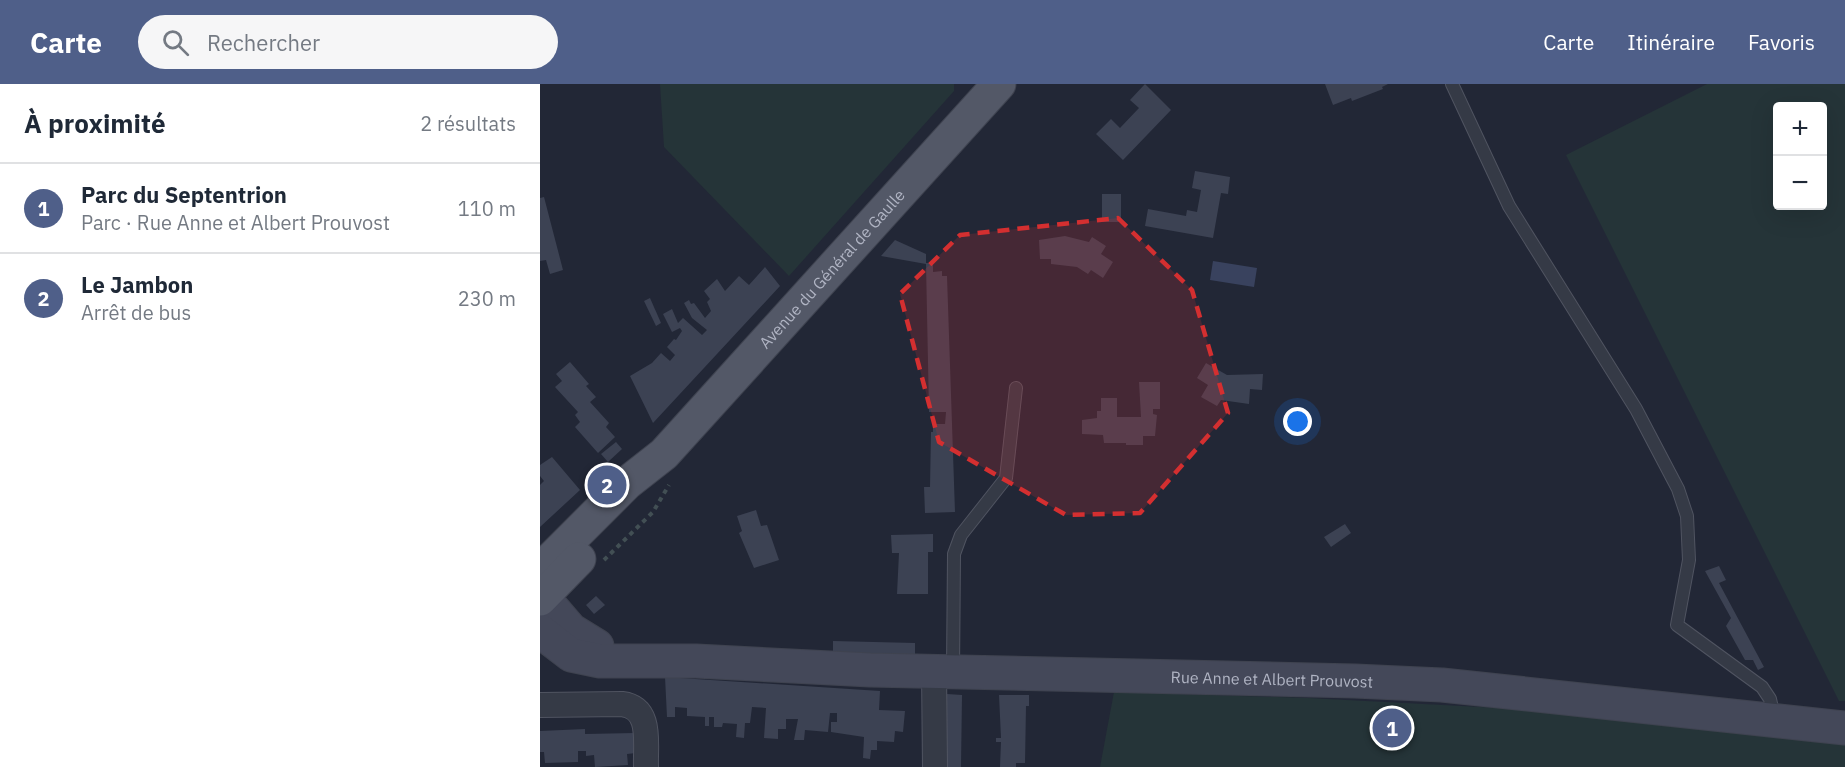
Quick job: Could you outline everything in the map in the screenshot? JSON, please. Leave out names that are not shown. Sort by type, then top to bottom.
[{"type":"main road","name":"Avenue du Général de Gaulle","points":[[541,590],[627,483],[664,454],[999,84]]},
{"type":"street","name":"Rue Anne et Albert Prouvost","points":[[541,590],[571,630],[593,644],[610,649],[696,661]]},
{"type":"street","name":"Rue Anne et Albert Prouvost","points":[[540,631],[563,651],[590,660],[696,661],[944,672],[1442,685],[1845,728]]},
{"type":"street","points":[[935,767],[944,672]]},
{"type":"street","points":[[540,705],[622,704],[635,708],[640,711],[645,723],[646,767]]},
{"type":"lane","points":[[1452,84],[1509,206],[1636,409],[1678,489],[1687,516],[1689,560],[1677,625],[1762,687],[1770,699],[1774,722]]},
{"type":"lane","points":[[944,672],[954,554],[961,535],[1006,478],[1016,388]]},
{"type":"highlighted area","points":[[1118,218],[1192,290],[1228,413],[1140,513],[1066,515],[939,442],[900,294],[960,235]]},
{"type":"shaded area","points":[[660,84],[954,84],[954,91],[789,276],[664,147]]},
{"type":"shaded area","points":[[1707,84],[1845,84],[1845,701],[1839,701],[1566,155]]},
{"type":"shaded area","points":[[1114,692],[1308,698],[1500,708],[1845,745],[1845,767],[1100,767]]},
{"type":"water","points":[[1213,261],[1257,268],[1254,287],[1210,280]]},
{"type":"building","points":[[1145,84],[1171,110],[1123,160],[1096,134],[1111,119],[1120,128],[1139,108],[1130,100]]},
{"type":"building","points":[[1325,84],[1388,84],[1382,87],[1383,89],[1352,101],[1351,98],[1333,105]]},
{"type":"building","points":[[1195,171],[1230,177],[1228,194],[1221,193],[1213,238],[1145,226],[1148,209],[1186,216],[1187,210],[1197,212],[1201,190],[1192,188]]},
{"type":"building","points":[[1102,194],[1121,194],[1121,222],[1102,222]]},
{"type":"building","points":[[544,197],[563,270],[550,274],[546,260],[540,261],[540,198]]},
{"type":"building","points":[[1065,236],[1089,242],[1092,237],[1106,246],[1101,254],[1113,262],[1103,278],[1091,270],[1088,274],[1077,267],[1051,264],[1051,259],[1040,259],[1039,240]]},
{"type":"building","points":[[895,240],[926,254],[926,263],[933,263],[933,272],[942,271],[942,276],[947,276],[955,512],[925,513],[924,487],[930,487],[931,432],[933,432],[933,424],[945,424],[946,412],[929,412],[926,264],[881,256]]},
{"type":"building","points":[[765,267],[780,286],[653,423],[630,376],[652,363],[661,353],[670,361],[675,355],[667,347],[682,331],[680,328],[672,332],[663,314],[672,309],[678,323],[683,318],[702,335],[707,330],[692,318],[684,303],[689,300],[691,304],[694,303],[705,318],[711,311],[707,302],[710,299],[704,291],[717,279],[725,291],[739,276],[749,285]]},
{"type":"building","points":[[650,298],[661,323],[656,326],[644,301]]},
{"type":"building","points":[[570,362],[589,384],[586,386],[596,397],[590,402],[609,423],[606,427],[615,437],[598,453],[575,427],[580,422],[575,415],[578,412],[555,387],[562,381],[556,374]]},
{"type":"building","points":[[1206,363],[1227,375],[1263,374],[1262,390],[1250,389],[1249,404],[1221,400],[1217,406],[1201,397],[1208,385],[1197,378]]},
{"type":"building","points":[[1139,382],[1160,382],[1160,409],[1153,409],[1153,414],[1157,415],[1155,436],[1143,436],[1143,445],[1126,445],[1126,443],[1104,443],[1103,435],[1082,434],[1082,420],[1097,418],[1097,411],[1101,411],[1101,398],[1117,398],[1117,417],[1141,417]]},
{"type":"building","points":[[616,442],[622,449],[608,462],[601,454]]},
{"type":"building","points":[[552,457],[580,490],[540,527],[540,485],[544,481],[540,476],[540,465]]},
{"type":"building","points":[[756,510],[761,526],[767,525],[779,560],[754,568],[739,533],[742,531],[737,516]]},
{"type":"building","points":[[1345,524],[1351,533],[1331,547],[1324,537]]},
{"type":"building","points":[[933,534],[933,552],[928,552],[928,594],[897,594],[899,553],[892,553],[891,535]]},
{"type":"building","points":[[1719,566],[1726,580],[1719,583],[1764,667],[1758,670],[1753,660],[1745,660],[1726,626],[1731,618],[1705,571]]},
{"type":"building","points":[[596,596],[605,605],[594,614],[586,605]]},
{"type":"building","points":[[833,641],[915,643],[915,658],[833,657]]},
{"type":"building","points":[[665,677],[880,691],[879,710],[905,711],[903,732],[895,731],[894,742],[877,741],[877,750],[871,750],[870,759],[863,758],[864,737],[831,732],[831,722],[837,722],[837,713],[830,713],[828,732],[805,730],[804,740],[794,740],[798,719],[786,719],[786,729],[778,729],[778,739],[764,738],[766,708],[752,707],[750,723],[745,723],[744,738],[736,737],[737,724],[723,723],[722,727],[714,727],[714,717],[709,717],[709,726],[705,726],[705,717],[687,716],[687,708],[675,707],[675,717],[667,717]]},
{"type":"building","points":[[947,694],[962,695],[961,767],[946,767]]},
{"type":"building","points":[[999,695],[1029,695],[1029,706],[1026,706],[1025,763],[1016,763],[1016,767],[1000,767],[1001,742],[996,742],[996,738],[1001,738]]},
{"type":"building","points":[[585,729],[585,734],[635,733],[636,753],[627,754],[628,765],[595,767],[594,755],[586,756],[586,751],[578,751],[578,762],[545,763],[544,752],[540,752],[540,731]]},
{"type":"place","name":"Le Jambon","points":[[607,485]]},
{"type":"place","name":"Parc du Septentrion","points":[[1392,728]]}]
